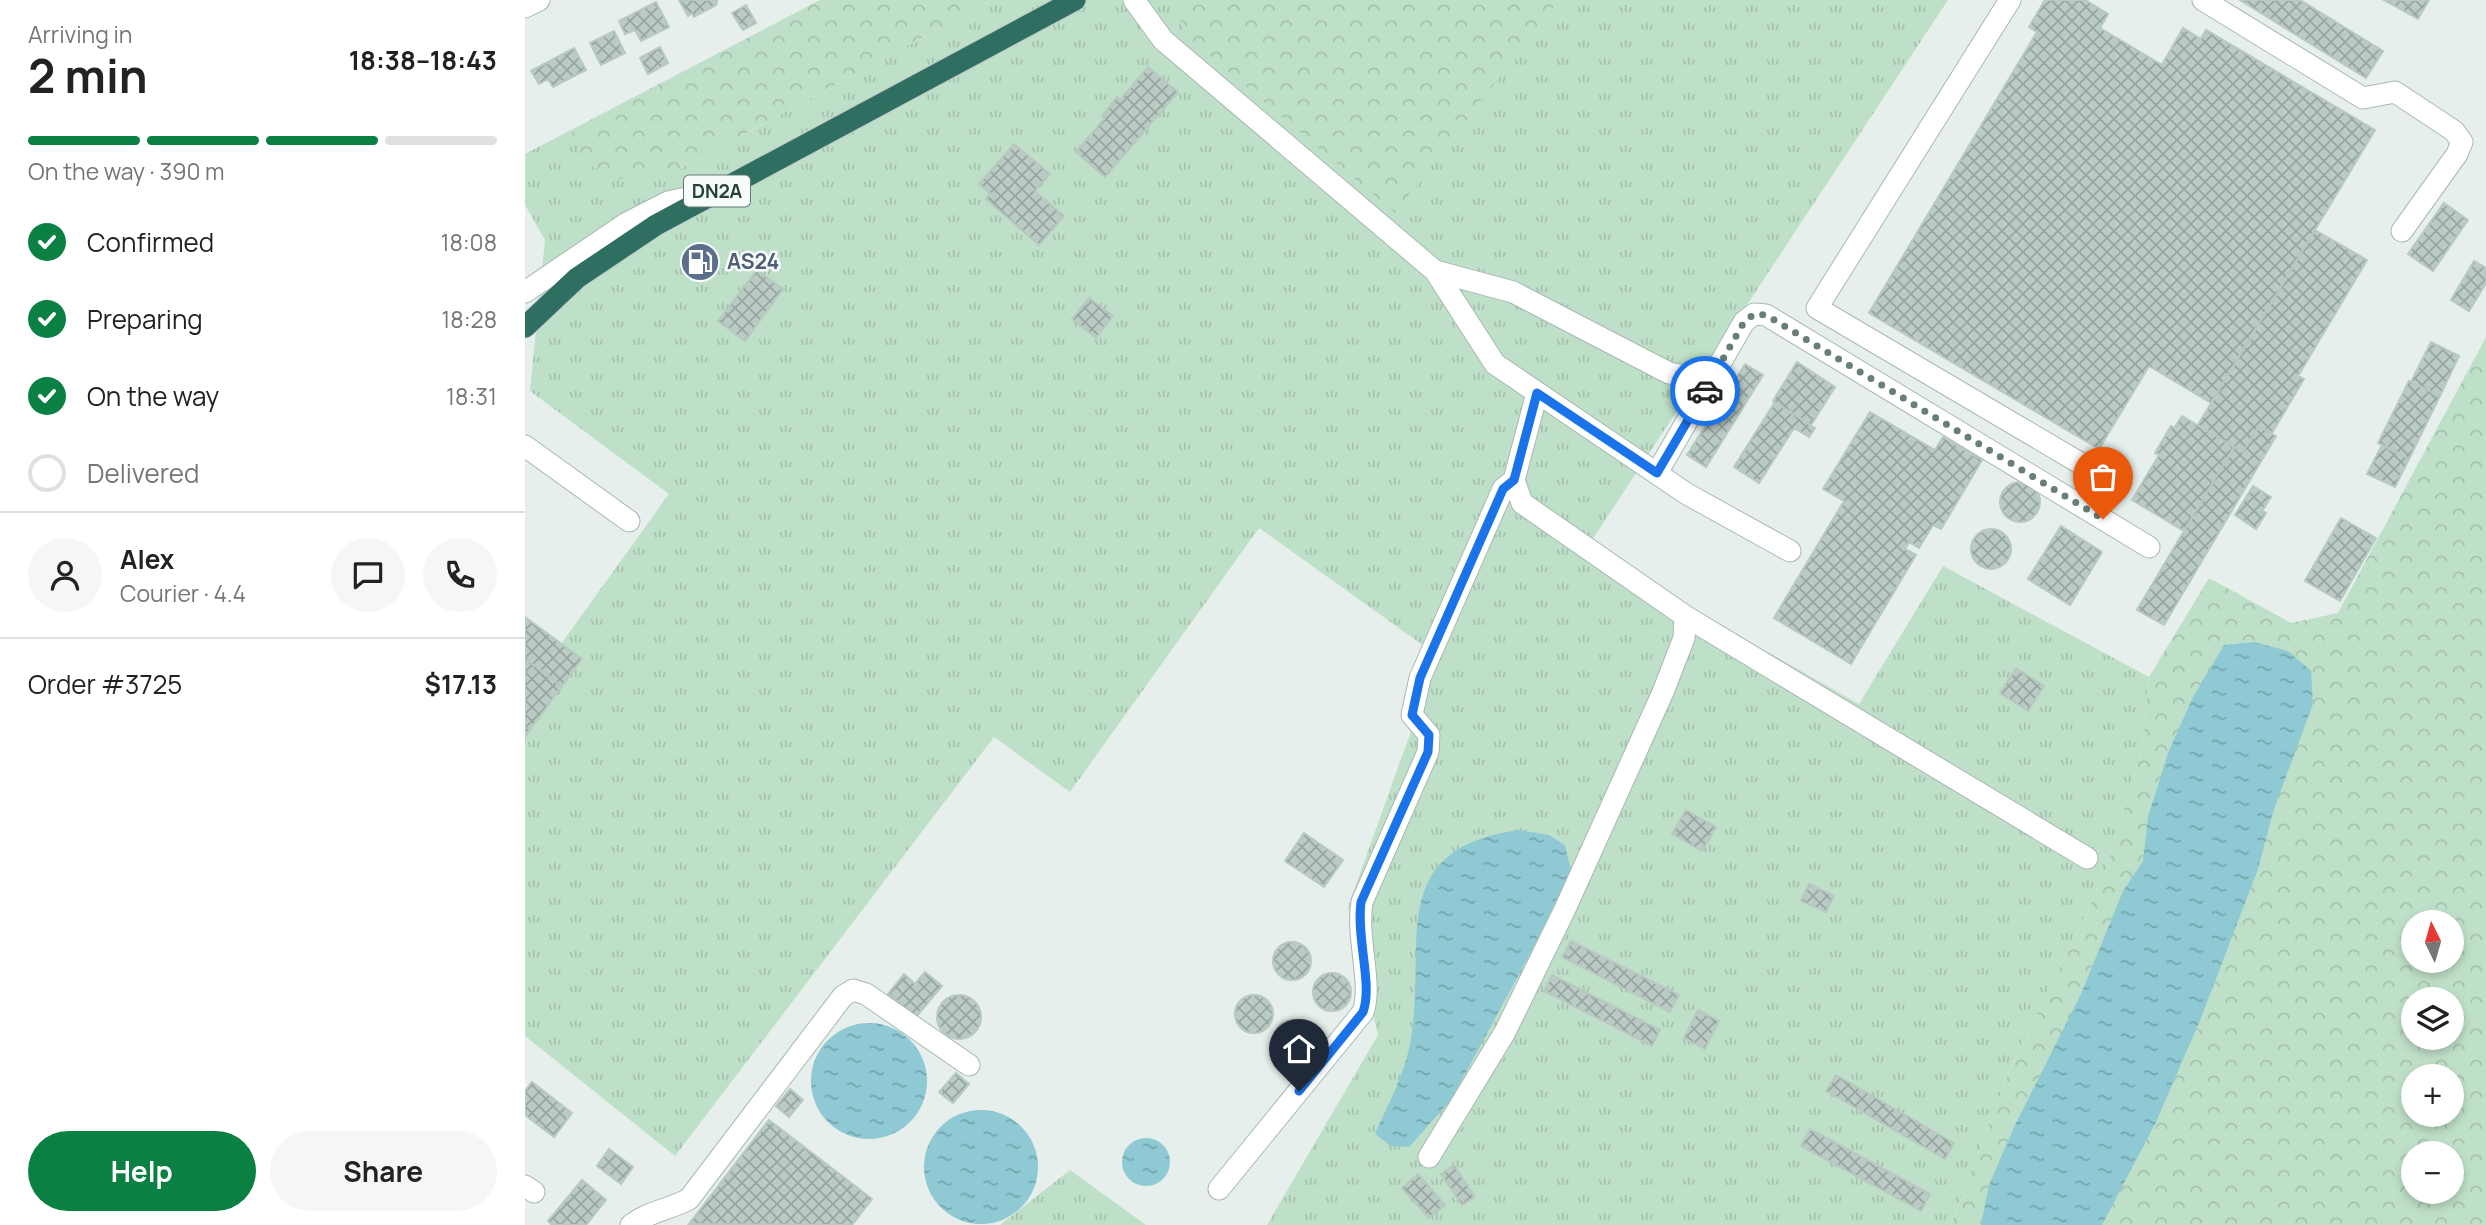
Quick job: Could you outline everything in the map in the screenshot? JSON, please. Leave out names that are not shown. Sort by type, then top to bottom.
[{"type":"highway","name":"DN2A","points":[[525,327],[551,300],[603,260],[715,192],[927,82],[1075,0]]},
{"type":"street","points":[[525,7],[539,0]]},
{"type":"street","points":[[1134,0],[1163,40],[1435,271],[1495,364],[1686,494],[1790,551]]},
{"type":"street","points":[[2010,0],[1817,308],[2085,466]]},
{"type":"street","points":[[2203,0],[2363,98],[2395,92],[2454,131],[2462,142],[2457,154],[2403,231]]},
{"type":"street","points":[[525,292],[638,218],[668,202],[715,192]]},
{"type":"street","points":[[1435,271],[1513,292],[1669,373],[1711,381]]},
{"type":"street","points":[[1657,473],[1744,322],[1754,314],[1776,319],[2150,547]]},
{"type":"street","points":[[1537,393],[1514,480],[1522,503],[1685,616],[2087,858]]},
{"type":"street","points":[[525,446],[629,521]]},
{"type":"street","points":[[1219,1189],[1363,1012],[1368,998],[1358,925],[1361,902],[1428,752],[1429,735],[1412,715],[1420,678],[1503,489],[1514,480]]},
{"type":"street","points":[[1429,1157],[1505,1032],[1565,909],[1663,692],[1684,638],[1685,616]]},
{"type":"street","points":[[631,1225],[648,1212],[669,1209],[689,1199],[843,996],[853,990],[866,994],[969,1065]]},
{"type":"green space","points":[[820,0],[992,0],[678,170],[619,179],[584,163],[571,130]]},
{"type":"green space","points":[[992,0],[1948,0],[1586,549],[1859,704],[1943,566],[2149,677],[2141,753],[2103,879],[2010,1069],[1951,1225],[1267,1225],[1378,1035],[1348,907],[1438,656],[1259,528],[1070,792],[994,737],[675,1156],[525,1036],[525,694],[669,494],[530,391],[545,240],[525,205],[525,154],[571,130],[584,163],[678,170]]},
{"type":"green space","points":[[1175,0],[1559,0],[1395,213],[1189,38],[1176,14]]},
{"type":"green space","points":[[2486,337],[2486,1225],[1951,1225],[2010,1069],[2103,879],[2141,753],[2149,677],[2209,578],[2291,623],[2338,613]]},
{"type":"green space","points":[[1070,1170],[1146,1225],[1000,1225]]},
{"type":"water","points":[[2254,642],[2288,651],[2311,671],[2313,704],[2274,809],[2258,869],[2201,1018],[2156,1122],[2102,1225],[1981,1225],[1989,1185],[2014,1127],[2081,994],[2123,891],[2143,861],[2148,817],[2168,753],[2192,699],[2224,645]]},
{"type":"water","points":[[1518,830],[1549,835],[1565,845],[1571,870],[1531,952],[1451,1100],[1409,1147],[1391,1146],[1375,1134],[1400,1079],[1410,1044],[1416,939],[1420,908],[1429,881],[1446,858],[1475,841]]},
{"type":"water","points":[[869,1023],[891,1028],[910,1040],[922,1059],[927,1081],[922,1103],[910,1122],[891,1134],[869,1139],[847,1134],[828,1122],[816,1103],[811,1081],[816,1059],[828,1040],[847,1028]]},
{"type":"water","points":[[981,1110],[1003,1114],[1013,1119],[1029,1135],[1034,1145],[1038,1167],[1034,1189],[1029,1199],[1013,1215],[1003,1220],[981,1224],[959,1220],[949,1215],[933,1199],[928,1189],[924,1167],[928,1145],[933,1135],[949,1119],[959,1114]]},
{"type":"water","points":[[1146,1138],[1163,1145],[1170,1162],[1163,1179],[1146,1186],[1129,1179],[1122,1162],[1129,1145]]},
{"type":"building","points":[[679,0],[717,1],[716,5],[694,17],[692,13],[688,16]]},
{"type":"building","points":[[2045,0],[2085,0],[2108,14],[2100,28],[2162,65],[2183,28],[2201,39],[2206,30],[2375,130],[2211,403],[2149,366],[2099,449],[1869,313],[2037,32],[2029,27]]},
{"type":"building","points":[[2240,0],[2300,0],[2383,51],[2366,78]]},
{"type":"building","points":[[2384,0],[2429,0],[2418,19]]},
{"type":"building","points":[[656,2],[669,27],[641,41],[635,30],[625,34],[619,21]]},
{"type":"building","points":[[746,5],[756,23],[743,30],[732,13]]},
{"type":"building","points":[[614,31],[625,53],[601,65],[590,43]]},
{"type":"building","points":[[660,47],[668,63],[648,74],[640,58]]},
{"type":"building","points":[[574,48],[586,70],[553,87],[548,79],[539,84],[531,71]]},
{"type":"building","points":[[1148,67],[1178,92],[1105,177],[1076,152],[1105,118],[1102,116],[1117,97],[1120,100]]},
{"type":"building","points":[[1014,144],[1050,174],[1035,191],[1064,216],[1039,245],[986,199],[990,193],[979,184]]},
{"type":"building","points":[[2444,203],[2468,220],[2433,271],[2408,254]]},
{"type":"building","points":[[2315,230],[2367,260],[2298,376],[2304,379],[2272,433],[2259,426],[2243,452],[2198,425]]},
{"type":"building","name":"AS24","points":[[711,250],[717,259],[689,275],[684,266]]},
{"type":"building","points":[[2474,261],[2486,268],[2486,283],[2469,311],[2451,300]]},
{"type":"building","points":[[757,270],[783,289],[745,341],[718,321]]},
{"type":"building","points":[[1089,298],[1113,316],[1096,338],[1072,319]]},
{"type":"building","points":[[2431,342],[2459,356],[2440,396],[2411,382]]},
{"type":"building","points":[[1797,362],[1835,387],[1811,425],[1773,401]]},
{"type":"building","points":[[1745,364],[1763,375],[1706,467],[1687,455]]},
{"type":"building","points":[[2409,381],[2440,396],[2409,459],[2378,443]]},
{"type":"building","points":[[1775,402],[1815,428],[1809,437],[1794,428],[1759,483],[1734,467]]},
{"type":"building","points":[[1870,412],[1935,450],[1943,437],[1982,460],[1941,529],[1933,525],[1919,548],[1909,542],[1905,549],[1916,555],[1851,664],[1774,618],[1844,501],[1823,489]]},
{"type":"building","points":[[2182,416],[2234,447],[2184,531],[2132,500],[2159,455],[2155,453],[2171,426],[2174,428]]},
{"type":"building","points":[[2259,426],[2276,436],[2164,625],[2137,610],[2234,447],[2243,452]]},
{"type":"building","points":[[2382,445],[2409,459],[2395,487],[2367,474]]},
{"type":"building","points":[[2020,482],[2028,483],[2034,488],[2039,494],[2039,510],[2034,516],[2028,521],[2020,522],[2012,521],[2006,516],[2001,510],[2000,502],[2001,494],[2006,488],[2012,483]]},
{"type":"building","points":[[2253,486],[2271,497],[2262,511],[2266,513],[2256,529],[2235,515]]},
{"type":"building","points":[[2341,518],[2376,538],[2340,601],[2305,581]]},
{"type":"building","points":[[2061,526],[2102,552],[2070,605],[2028,579]]},
{"type":"building","points":[[1991,529],[1999,530],[2005,535],[2010,541],[2010,557],[2005,563],[1999,568],[1991,569],[1983,568],[1977,563],[1972,557],[1971,549],[1972,541],[1977,535],[1983,530]]},
{"type":"building","points":[[525,617],[582,659],[562,686],[525,659]]},
{"type":"building","points":[[525,659],[562,686],[525,737]]},
{"type":"building","points":[[2016,668],[2044,686],[2028,711],[2000,693]]},
{"type":"building","points":[[1686,810],[1716,827],[1702,851],[1672,834]]},
{"type":"building","points":[[1304,833],[1343,860],[1324,887],[1285,861]]},
{"type":"building","points":[[1809,884],[1834,896],[1826,912],[1801,901]]},
{"type":"building","points":[[1571,941],[1679,995],[1670,1012],[1562,957]]},
{"type":"building","points":[[1292,942],[1306,947],[1311,961],[1306,975],[1292,980],[1278,975],[1273,961],[1278,947]]},
{"type":"building","points":[[925,972],[942,986],[916,1017],[888,994],[904,974],[915,984]]},
{"type":"building","points":[[1332,973],[1346,978],[1351,992],[1346,1006],[1332,1011],[1318,1006],[1313,992],[1318,978]]},
{"type":"building","points":[[1552,975],[1660,1030],[1652,1046],[1544,991]]},
{"type":"building","points":[[959,995],[974,1002],[981,1017],[974,1032],[959,1039],[944,1032],[937,1017],[944,1002]]},
{"type":"building","points":[[1254,995],[1268,1000],[1273,1014],[1268,1028],[1254,1033],[1240,1028],[1235,1014],[1240,1000]]},
{"type":"building","points":[[1698,1010],[1719,1021],[1705,1049],[1684,1038]]},
{"type":"building","points":[[1293,1020],[1307,1026],[1313,1040],[1307,1054],[1293,1060],[1279,1054],[1273,1040],[1279,1026]]},
{"type":"building","points":[[956,1073],[969,1084],[953,1103],[939,1092]]},
{"type":"building","points":[[1836,1075],[1954,1143],[1945,1159],[1826,1091]]},
{"type":"building","points":[[532,1082],[572,1113],[554,1137],[525,1115],[525,1091]]},
{"type":"building","points":[[790,1089],[803,1100],[789,1117],[776,1106]]},
{"type":"building","points":[[769,1120],[872,1199],[852,1225],[689,1224]]},
{"type":"building","points":[[1810,1129],[1930,1194],[1921,1211],[1801,1146]]},
{"type":"building","points":[[609,1149],[633,1167],[621,1184],[597,1166]]},
{"type":"building","points":[[1454,1165],[1475,1197],[1462,1205],[1441,1174]]},
{"type":"building","points":[[1418,1174],[1445,1205],[1429,1218],[1402,1188]]},
{"type":"building","points":[[582,1180],[606,1200],[586,1225],[552,1225],[548,1221]]},
{"type":"way so far","points":[[1705,391],[1744,322],[1754,314],[1766,315],[1800,333],[2103,519]]},
{"type":"place","name":"AS24","points":[[700,262]]},
{"type":"route","points":[[1299,1091],[1363,1012],[1368,998],[1358,925],[1361,902],[1422,771],[1428,752],[1429,735],[1412,715],[1413,701],[1420,678],[1503,489],[1514,480],[1537,393],[1657,473],[1705,391]]}]
